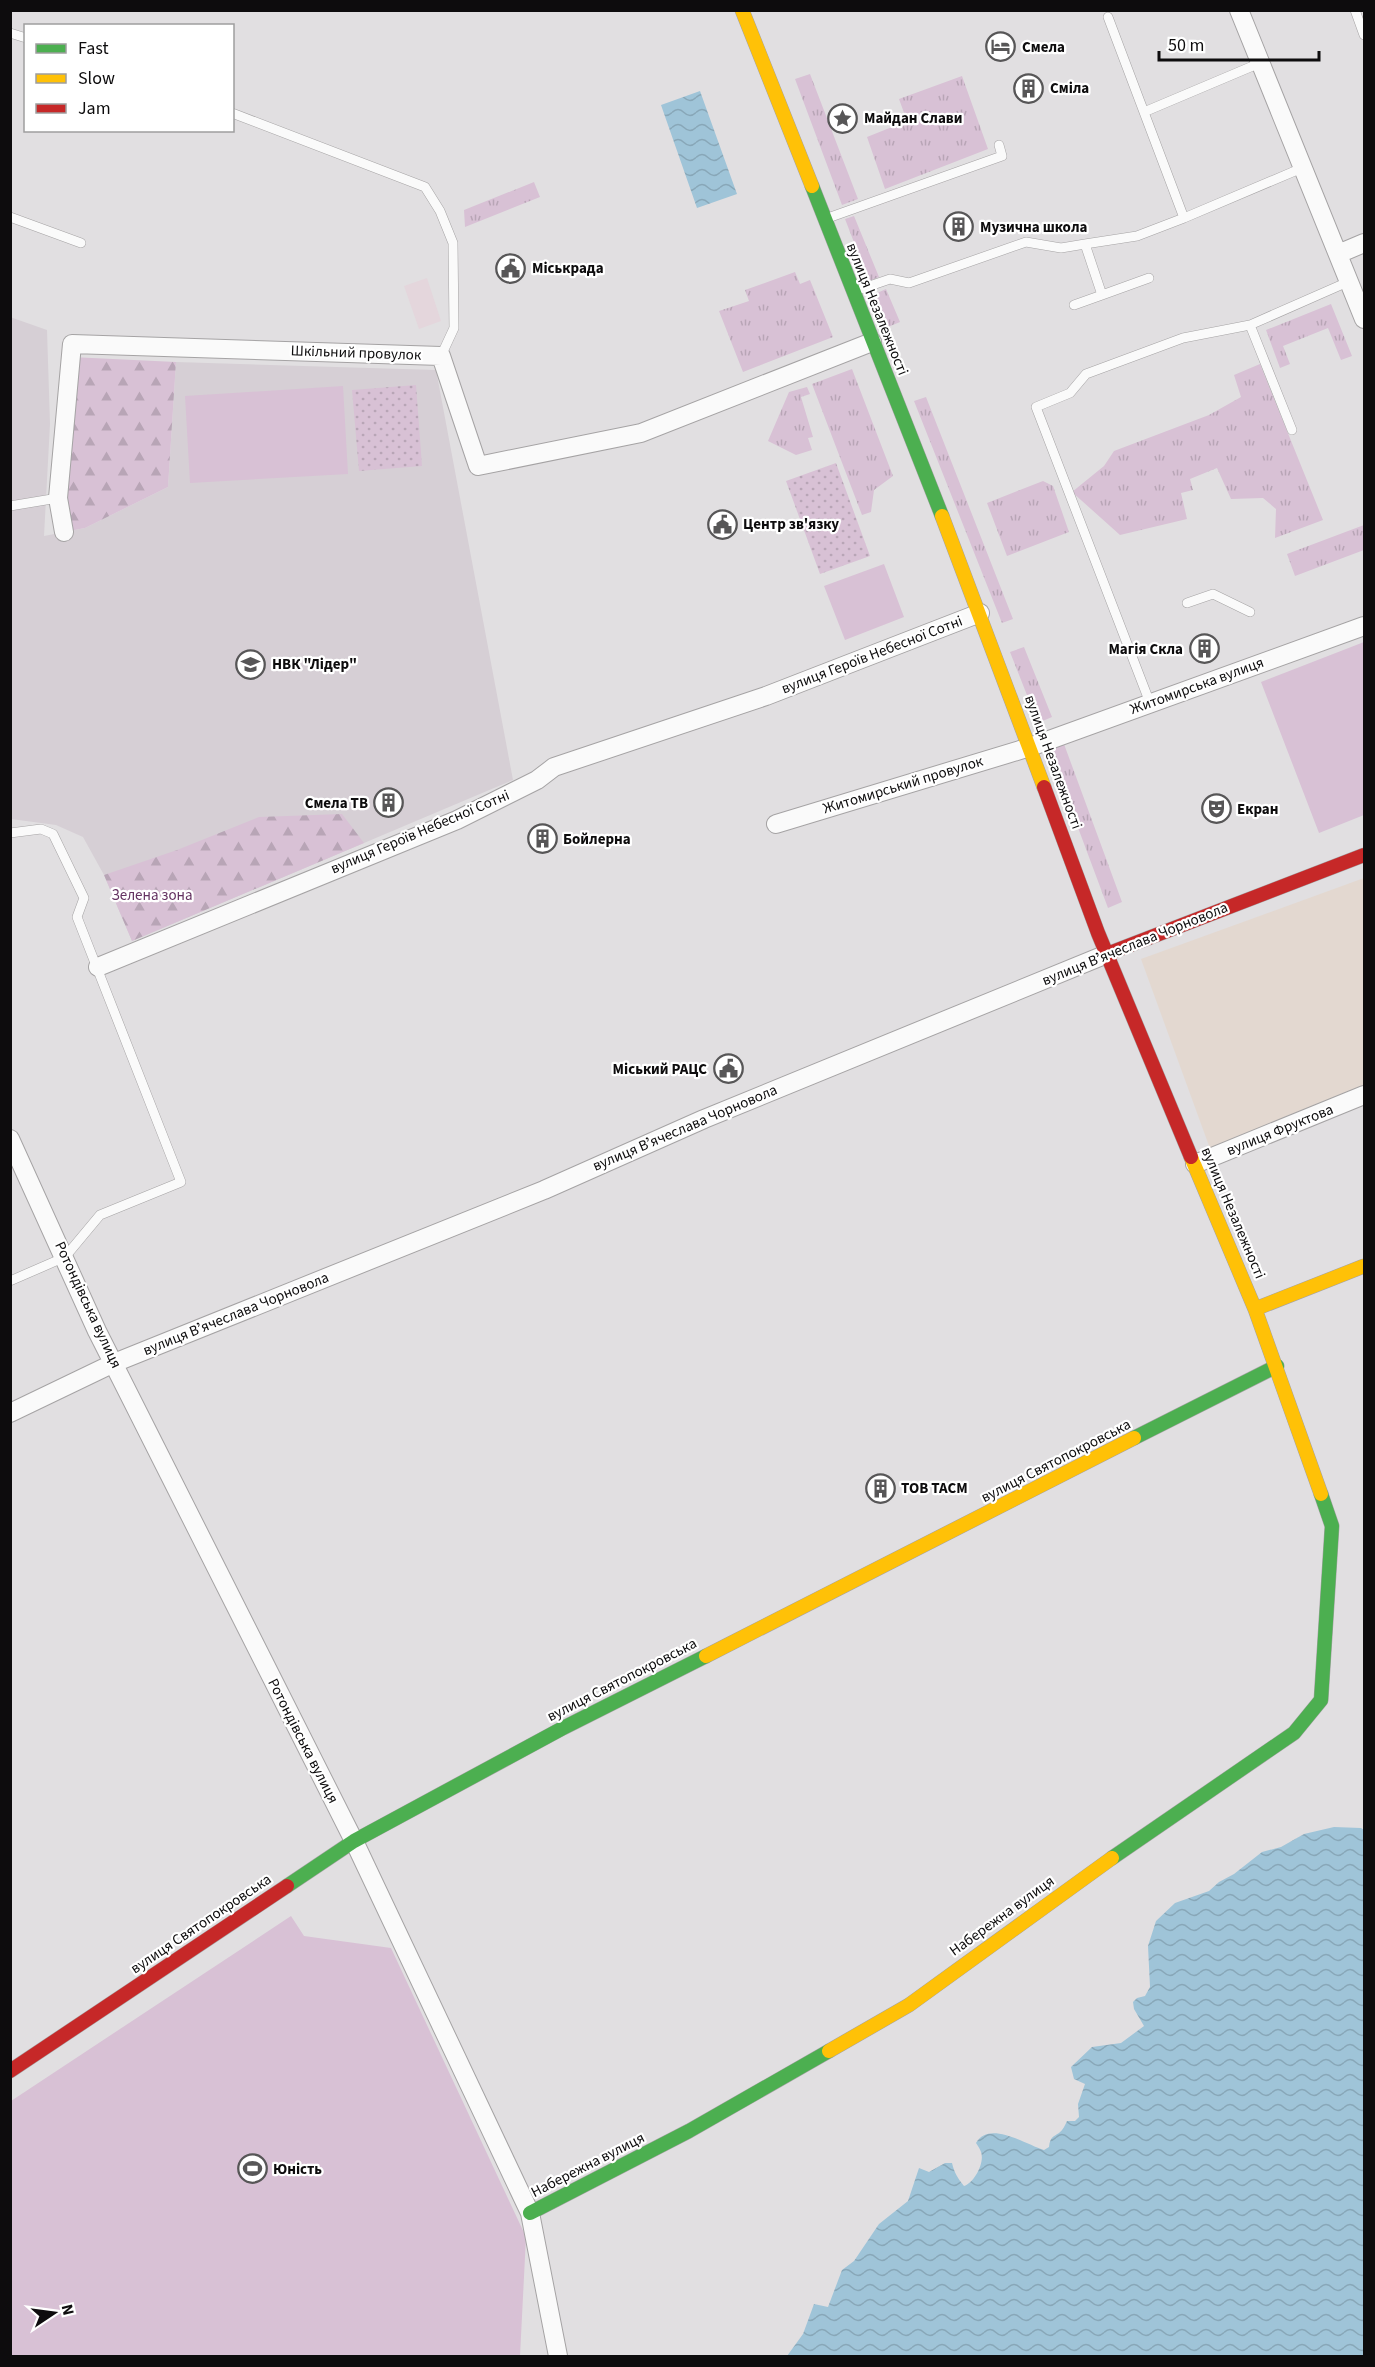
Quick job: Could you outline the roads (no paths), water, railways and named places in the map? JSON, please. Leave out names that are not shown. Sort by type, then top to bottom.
[{"type":"street","name":"вулиця Незалежності","points":[[742,10],[980,613],[1107,954],[1256,1309],[1332,1526]]},
{"type":"street","points":[[1239,10],[1365,319]]},
{"type":"street","points":[[1338,254],[1365,243]]},
{"type":"street","name":"Шкільний провулок","points":[[64,532],[58,498],[72,344],[441,356],[478,466],[642,434],[873,342]]},
{"type":"street","name":"вулиця Героїв Небесної Сотні","points":[[98,967],[457,820],[537,780],[554,767],[766,696],[980,613]]},
{"type":"street","name":"Житомирська вулиця","points":[[1030,747],[1365,626]]},
{"type":"street","name":"Житомирський провулок","points":[[776,824],[1030,747]]},
{"type":"street","name":"вулиця Вʼячеслава Чорновола","points":[[10,1413],[114,1363],[544,1190],[704,1119],[1107,954],[1365,855]]},
{"type":"street","name":"вулиця Фруктова","points":[[1195,1164],[1365,1095]]},
{"type":"street","name":"Ротондівська вулиця","points":[[10,1138],[97,1331],[354,1841],[530,2213],[558,2356]]},
{"type":"street","points":[[1256,1309],[1365,1266]]},
{"type":"street","name":"вулиця Святопокровська","points":[[10,2071],[354,1841],[584,1718],[1277,1366]]},
{"type":"street","name":"Набережна вулиця","points":[[530,2213],[689,2131],[909,2005],[1096,1868],[1294,1733],[1321,1700],[1332,1526]]},
{"type":"lane","points":[[1355,10],[1365,35]]},
{"type":"lane","points":[[1108,17],[1184,218]]},
{"type":"lane","points":[[1143,112],[1260,63]]},
{"type":"lane","points":[[234,114],[425,187],[440,211],[453,243],[454,328],[441,356]]},
{"type":"lane","points":[[823,220],[1002,156],[999,145]]},
{"type":"lane","points":[[853,292],[890,279],[909,282],[1026,242],[1061,248],[1137,236],[1302,168]]},
{"type":"lane","points":[[10,217],[81,243]]},
{"type":"lane","points":[[1085,244],[1102,295]]},
{"type":"lane","points":[[1074,305],[1149,278]]},
{"type":"lane","points":[[1150,703],[1036,407],[1070,393],[1086,374],[1183,338],[1250,325],[1350,281]]},
{"type":"lane","points":[[1250,325],[1292,430]]},
{"type":"lane","points":[[10,506],[58,498]]},
{"type":"lane","points":[[1187,603],[1213,594],[1250,612]]},
{"type":"lane","points":[[10,833],[40,829],[53,834],[84,898],[77,917],[181,1182],[100,1215],[65,1257],[10,1281]]},
{"type":"water","points":[[700,91],[737,194],[697,208],[661,105]]},
{"type":"water","points":[[1334,1827],[1364,1830],[1364,2356],[787,2356],[803,2334],[814,2304],[828,2307],[842,2270],[854,2261],[879,2224],[908,2201],[919,2168],[929,2172],[945,2163],[952,2163],[956,2175],[964,2186],[971,2181],[980,2167],[982,2156],[976,2143],[982,2136],[998,2134],[1008,2136],[1044,2150],[1049,2147],[1051,2139],[1062,2130],[1067,2121],[1075,2121],[1079,2117],[1078,2104],[1085,2084],[1074,2079],[1071,2067],[1092,2047],[1121,2043],[1144,2026],[1134,2009],[1133,2002],[1145,1996],[1150,1987],[1148,1946],[1156,1921],[1175,1903],[1209,1891],[1262,1852],[1281,1847],[1304,1834]]},
{"type":"place","name":"Смела","points":[[1001,47]]},
{"type":"place","name":"Сміла","points":[[1029,88]]},
{"type":"place","name":"Майдан Слави","points":[[843,118]]},
{"type":"place","name":"Музична школа","points":[[959,227]]},
{"type":"place","name":"Міськрада","points":[[511,268]]},
{"type":"place","name":"Центр зв'язку","points":[[722,524]]},
{"type":"place","name":"Магія Скла","points":[[1204,649]]},
{"type":"place","name":"НВК \"Лідер\"","points":[[251,664]]},
{"type":"place","name":"Смела ТВ","points":[[389,803]]},
{"type":"place","name":"Екран","points":[[1216,809]]},
{"type":"place","name":"Бойлерна","points":[[542,839]]},
{"type":"place","name":"Міський РАЦС","points":[[728,1069]]},
{"type":"place","name":"ТОВ ТАСМ","points":[[880,1488]]},
{"type":"place","name":"Юність","points":[[252,2169]]},
{"type":"park label","name":"Зелена зона","points":[[152,895]]}]
